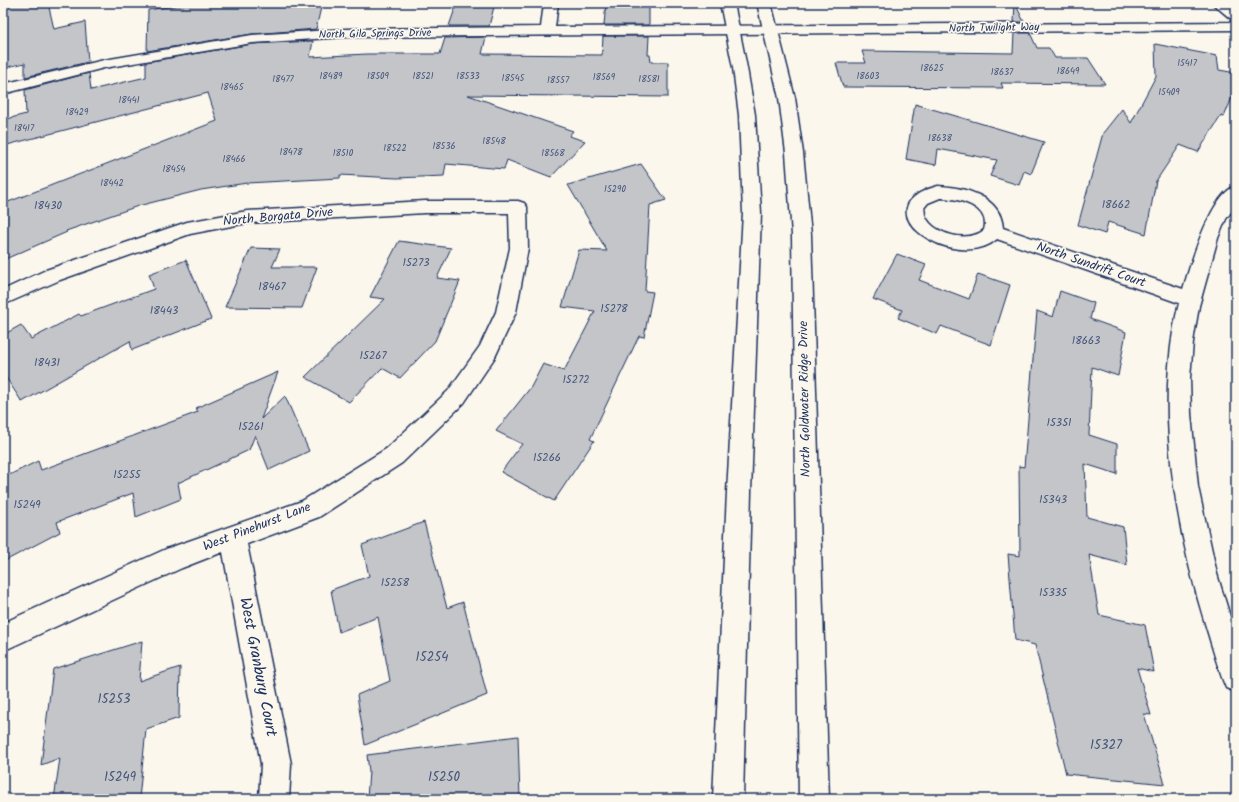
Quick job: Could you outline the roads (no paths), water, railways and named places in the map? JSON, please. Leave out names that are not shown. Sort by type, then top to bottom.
[{"type":"street","points":[[547,32],[551,3]]},
{"type":"street","points":[[727,3],[743,30],[752,213],[739,492],[728,799]]},
{"type":"street","name":"North Goldwater Ridge Drive","points":[[764,3],[780,64],[790,118],[798,175],[804,270],[814,799]]},
{"type":"street","points":[[1219,3],[1236,16]]},
{"type":"street","name":"North Twilight Way","points":[[743,30],[1236,26]]},
{"type":"street","name":"North Gila Springs Drive","points":[[3,89],[104,64],[252,39],[346,33],[743,30]]},
{"type":"street","points":[[1236,192],[1217,219],[1202,257],[1189,299],[1180,352],[1179,414],[1185,482],[1200,560],[1236,678]]},
{"type":"street","name":"North Borgata Drive","points":[[3,298],[53,275],[187,228],[247,217],[425,207],[518,208]]},
{"type":"street","name":"West Pinehurst Lane","points":[[3,637],[175,558],[310,509],[394,456],[456,397],[488,351],[506,312],[519,248],[518,208]]},
{"type":"street","name":"North Sundrift Court","points":[[993,231],[1189,299]]},
{"type":"street","name":"West Granbury Court","points":[[233,536],[276,764],[274,799]]}]
